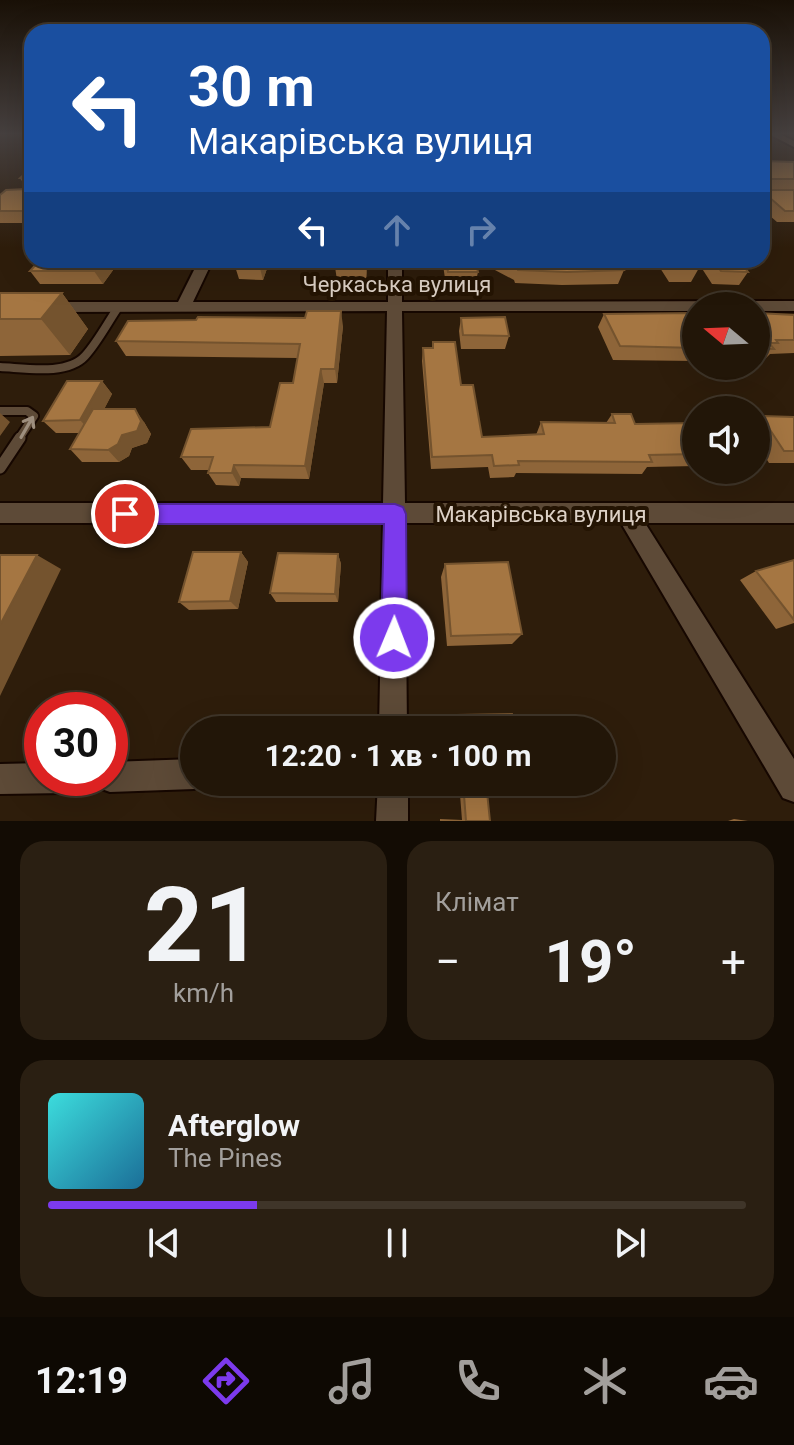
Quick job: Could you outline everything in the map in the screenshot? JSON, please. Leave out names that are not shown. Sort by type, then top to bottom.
[{"type":"street","points":[[183,307],[202,268]]},
{"type":"street","points":[[393,716],[395,268]]},
{"type":"street","name":"Черкаська вулиця","points":[[29,307],[794,306]]},
{"type":"street","name":"Макарівська вулиця","points":[[1,516],[794,513]]},
{"type":"street","points":[[627,514],[794,787]]},
{"type":"street","points":[[128,776],[180,774]]},
{"type":"street","points":[[0,779],[24,779]]},
{"type":"street","points":[[392,821],[393,796]]},
{"type":"lane","points":[[0,367],[65,367],[76,364],[84,358],[118,307]]},
{"type":"lane","points":[[0,411],[27,411],[34,416],[0,468]]},
{"type":"building","points":[[770,171],[794,171],[794,179],[770,179]]},
{"type":"building","points":[[24,189],[24,211],[0,211],[0,195],[6,190]]},
{"type":"building","points":[[770,190],[794,190],[794,211],[785,211],[770,198]]},
{"type":"building","points":[[33,268],[96,268],[94,271],[30,271]]},
{"type":"building","points":[[447,268],[477,268],[478,272],[448,272]]},
{"type":"building","points":[[518,268],[624,270],[567,272]]},
{"type":"building","points":[[719,268],[745,268],[748,272],[721,271]]},
{"type":"building","points":[[0,293],[62,293],[41,319],[0,319]]},
{"type":"building","points":[[307,311],[341,311],[335,369],[321,369],[305,466],[234,465],[232,473],[208,473],[213,457],[181,457],[191,429],[270,427],[280,383],[293,383],[300,344],[116,341],[128,321],[196,320],[198,317],[305,318]]},
{"type":"building","points":[[682,313],[682,348],[620,346],[604,314]]},
{"type":"building","points":[[770,314],[794,315],[794,340],[776,340],[778,343],[770,343]]},
{"type":"building","points":[[505,317],[509,336],[463,335],[461,318]]},
{"type":"building","points":[[433,342],[455,342],[461,385],[473,385],[482,437],[544,434],[541,422],[615,423],[612,414],[631,414],[635,424],[682,423],[682,454],[649,455],[652,462],[518,461],[519,465],[494,466],[492,455],[432,457],[423,348],[433,348]]},
{"type":"building","points":[[67,381],[102,381],[80,420],[43,421]]},
{"type":"building","points":[[93,409],[135,409],[141,421],[137,431],[122,435],[118,444],[108,450],[70,449]]},
{"type":"building","points":[[770,416],[794,417],[794,451],[784,451],[770,430]]},
{"type":"building","points":[[193,552],[241,552],[230,601],[179,602]]},
{"type":"building","points":[[278,553],[338,554],[335,594],[270,593]]},
{"type":"building","points":[[0,555],[37,555],[0,625]]},
{"type":"building","points":[[794,560],[794,620],[756,571]]},
{"type":"building","points":[[508,562],[522,634],[451,636],[445,564]]},
{"type":"building","points":[[512,714],[512,716],[457,716]]},
{"type":"building","points":[[464,796],[487,796],[490,821],[466,821]]},
{"type":"route","points":[[125,514],[395,514],[394,638]]}]
